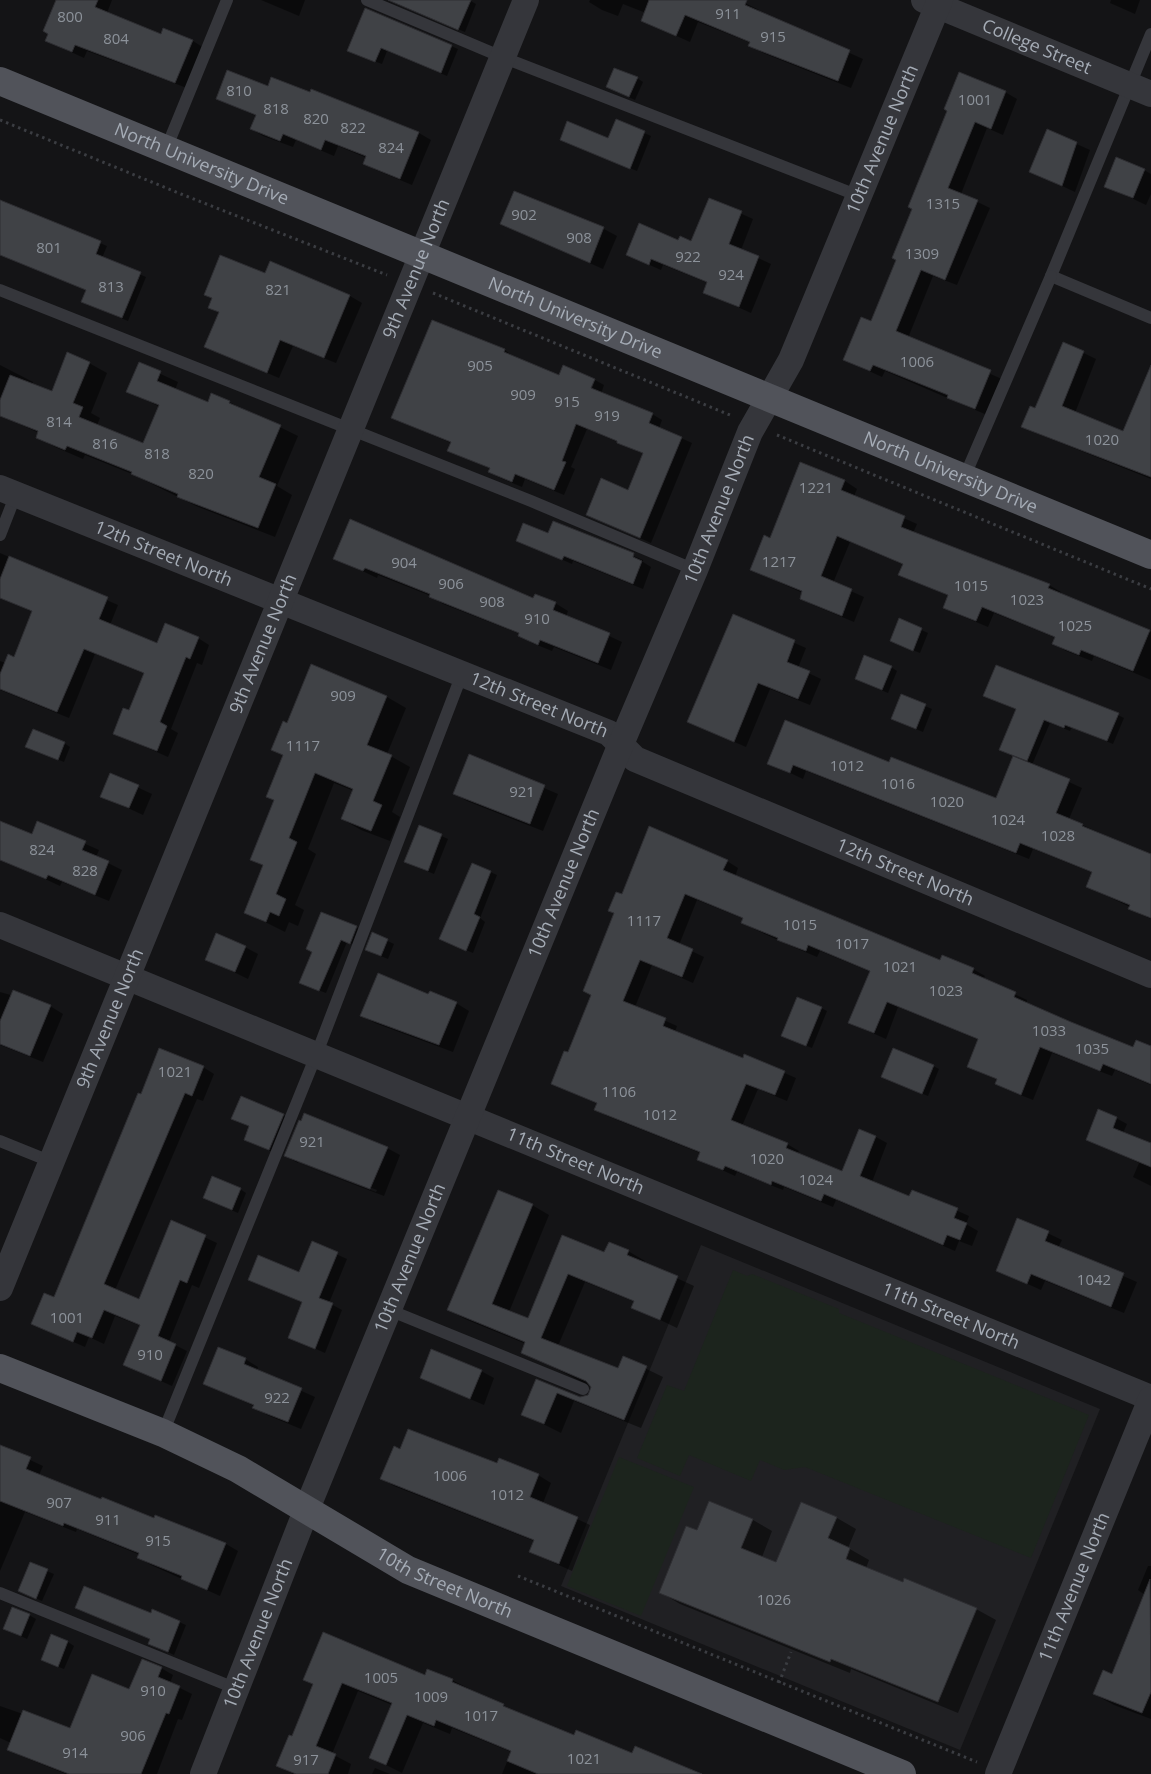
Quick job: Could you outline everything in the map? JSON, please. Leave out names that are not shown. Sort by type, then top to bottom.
[{"type":"main road","name":"North University Drive","points":[[0,81],[1151,555]]},
{"type":"main road","name":"10th Street North","points":[[0,1368],[163,1433],[238,1469],[408,1570],[902,1774]]},
{"type":"street","name":"9th Avenue North","points":[[0,1288],[129,977],[421,254],[526,0]]},
{"type":"street","name":"College Street","points":[[934,2],[1140,90]]},
{"type":"street","name":"10th Avenue North","points":[[203,1774],[306,1511],[621,744],[695,570],[753,426],[791,360],[859,196],[934,2]]},
{"type":"street","name":"12th Street North","points":[[8,491],[609,733],[635,759],[1151,975]]},
{"type":"street","name":"11th Street North","points":[[0,925],[317,1053],[467,1118],[1151,1398]]},
{"type":"street","name":"11th Avenue North","points":[[989,1769],[1151,1398]]},
{"type":"lane","points":[[166,149],[227,0]]},
{"type":"lane","points":[[367,0],[502,57],[859,196]]},
{"type":"lane","points":[[964,478],[1051,276],[1140,90],[1151,34]]},
{"type":"lane","points":[[1051,276],[1151,318]]},
{"type":"lane","points":[[0,290],[530,501],[695,570]]},
{"type":"lane","points":[[0,535],[8,491]]},
{"type":"lane","points":[[163,1433],[317,1053],[462,674]]},
{"type":"lane","points":[[0,1140],[52,1162]]},
{"type":"lane","points":[[389,1310],[583,1389]]},
{"type":"lane","points":[[0,1593],[237,1689]]},
{"type":"path","points":[[0,120],[409,284],[1151,589]]},
{"type":"path","points":[[518,1576],[989,1769]]},
{"type":"path","points":[[779,1683],[791,1652]]},
{"type":"shaded area","points":[[701,1245],[1100,1409],[960,1750],[561,1586]]},
{"type":"shaded area","points":[[733,1270],[747,1276],[752,1274],[839,1309],[839,1313],[1089,1415],[1031,1558],[805,1467],[784,1470],[760,1460],[751,1481],[689,1455],[680,1476],[637,1458],[667,1385],[684,1391]]},
{"type":"shaded area","points":[[619,1457],[694,1487],[641,1616],[567,1586]]},
{"type":"building","points":[[56,0],[98,0],[95,7],[161,34],[163,28],[193,40],[175,83],[75,45],[72,52],[45,41],[48,34],[43,31]]},
{"type":"building","points":[[388,0],[471,0],[458,30]]},
{"type":"building","points":[[649,0],[747,0],[745,5],[850,50],[838,81],[748,46],[750,42],[685,15],[676,36],[641,21]]},
{"type":"building","points":[[365,8],[452,45],[441,73],[381,48],[375,62],[347,51]]},
{"type":"building","points":[[614,68],[638,77],[629,97],[606,87]]},
{"type":"building","points":[[227,70],[268,86],[271,77],[310,92],[311,89],[419,132],[400,179],[363,164],[366,156],[325,140],[321,150],[283,134],[280,141],[250,129],[256,115],[216,99]]},
{"type":"building","points":[[959,72],[1006,91],[991,129],[975,122],[948,188],[978,200],[945,280],[921,270],[896,331],[991,370],[975,409],[947,398],[948,395],[873,365],[870,371],[843,360],[861,317],[871,321],[896,260],[892,258],[912,209],[908,207],[947,111],[944,109]]},
{"type":"building","points":[[616,119],[645,131],[630,169],[560,140],[567,121],[608,138]]},
{"type":"building","points":[[1047,129],[1077,142],[1062,186],[1029,172]]},
{"type":"building","points":[[1116,157],[1145,169],[1133,198],[1104,187]]},
{"type":"building","points":[[514,191],[604,227],[590,263],[500,224]]},
{"type":"building","points":[[709,198],[742,211],[729,244],[759,256],[739,307],[703,293],[707,282],[651,259],[649,265],[626,255],[639,223],[678,240],[680,236],[691,241]]},
{"type":"building","points":[[0,200],[101,241],[96,254],[141,272],[122,318],[81,302],[86,290],[0,255]]},
{"type":"building","points":[[220,255],[265,273],[270,261],[350,295],[324,358],[280,340],[267,373],[204,347],[219,312],[208,308],[212,298],[204,295]]},
{"type":"building","points":[[432,320],[505,349],[504,352],[559,375],[563,365],[595,379],[591,388],[653,413],[649,423],[682,437],[640,538],[586,515],[601,478],[628,490],[643,453],[576,424],[562,461],[566,462],[554,490],[515,474],[512,482],[488,472],[490,468],[447,451],[451,442],[391,418]]},
{"type":"building","points":[[1063,342],[1084,351],[1062,406],[1123,431],[1151,365],[1151,477],[1021,427],[1030,406],[1035,408]]},
{"type":"building","points":[[67,352],[90,362],[73,403],[83,407],[79,417],[143,443],[159,405],[126,392],[139,362],[161,371],[157,381],[208,402],[211,393],[230,401],[229,403],[281,425],[259,477],[276,484],[258,528],[177,497],[178,494],[131,474],[132,472],[67,446],[65,450],[36,438],[38,431],[0,416],[0,400],[10,375],[52,391]]},
{"type":"building","points":[[800,462],[845,480],[841,490],[905,516],[901,527],[1050,584],[1048,588],[1150,630],[1133,671],[1081,650],[1079,655],[1052,644],[1055,637],[982,607],[976,621],[943,608],[948,595],[898,575],[903,564],[837,536],[821,576],[852,589],[842,616],[800,599],[802,591],[750,570],[764,535],[770,538]]},
{"type":"building","points":[[350,519],[533,598],[535,594],[556,602],[553,610],[610,633],[598,663],[540,640],[538,645],[518,636],[519,633],[429,597],[430,594],[365,568],[363,571],[333,559]]},
{"type":"building","points":[[553,521],[634,553],[633,557],[642,561],[633,584],[564,556],[562,560],[516,541],[523,523],[548,533]]},
{"type":"building","points":[[9,556],[108,597],[99,619],[157,643],[165,623],[199,637],[190,659],[186,657],[160,722],[167,726],[157,751],[113,734],[123,708],[129,710],[144,673],[84,649],[57,712],[0,689],[0,674],[8,654],[14,657],[32,611],[0,598],[0,579]]},
{"type":"building","points":[[733,614],[795,640],[787,662],[810,671],[798,699],[758,683],[734,742],[687,722]]},
{"type":"building","points":[[899,618],[922,628],[913,651],[890,641]]},
{"type":"building","points":[[864,655],[892,666],[882,690],[855,679]]},
{"type":"building","points":[[311,664],[387,696],[367,745],[392,755],[373,801],[382,805],[371,831],[341,819],[353,789],[315,773],[289,838],[297,842],[276,894],[286,899],[279,916],[270,912],[266,922],[244,913],[263,865],[250,860],[274,800],[266,797],[283,755],[271,750],[283,721],[287,723]]},
{"type":"building","points":[[996,665],[1119,713],[1107,741],[1065,725],[1064,728],[1044,720],[1027,761],[999,750],[1016,709],[983,696]]},
{"type":"building","points":[[901,694],[926,704],[916,729],[891,719]]},
{"type":"building","points":[[785,720],[889,762],[891,757],[996,798],[1013,756],[1070,779],[1056,813],[1083,824],[1082,826],[1151,854],[1151,918],[1128,909],[1130,905],[1086,887],[1092,872],[1020,843],[1016,853],[793,765],[790,773],[767,764]]},
{"type":"building","points":[[33,729],[65,742],[58,760],[25,747]]},
{"type":"building","points":[[469,754],[545,785],[530,824],[453,794]]},
{"type":"building","points":[[110,773],[139,785],[129,808],[100,797]]},
{"type":"building","points":[[0,821],[32,834],[37,821],[86,841],[82,850],[109,861],[95,895],[48,875],[46,879],[0,860]]},
{"type":"building","points":[[419,825],[442,834],[428,871],[404,862]]},
{"type":"building","points":[[649,826],[728,860],[723,870],[940,960],[942,955],[974,968],[972,973],[1016,992],[1014,997],[1071,1022],[1133,1047],[1136,1040],[1151,1046],[1151,1084],[1103,1064],[1100,1071],[1040,1047],[1021,1095],[995,1084],[997,1079],[967,1067],[978,1039],[887,1002],[874,1033],[848,1023],[870,971],[808,945],[806,951],[777,940],[778,938],[741,923],[743,918],[685,894],[667,938],[693,949],[682,977],[640,960],[623,1001],[666,1018],[663,1026],[743,1058],[744,1054],[785,1071],[775,1095],[746,1084],[731,1120],[788,1143],[786,1148],[842,1171],[859,1129],[876,1136],[860,1176],[909,1196],[912,1190],[958,1208],[954,1218],[967,1223],[960,1240],[947,1235],[943,1245],[824,1194],[821,1201],[772,1181],[771,1185],[725,1166],[723,1170],[697,1160],[700,1152],[594,1110],[597,1103],[551,1084],[564,1051],[568,1052],[591,995],[583,991],[614,913],[608,911],[616,892],[622,894]]},
{"type":"building","points":[[472,863],[491,871],[474,914],[480,917],[466,951],[439,939]]},
{"type":"building","points":[[321,912],[357,926],[350,944],[341,940],[319,991],[299,983],[312,952],[306,949]]},
{"type":"building","points":[[372,932],[388,939],[381,956],[365,950]]},
{"type":"building","points":[[216,933],[246,946],[235,972],[205,960]]},
{"type":"building","points":[[378,973],[428,994],[430,991],[457,1002],[439,1045],[360,1016]]},
{"type":"building","points":[[13,990],[51,1005],[30,1056],[0,1044],[0,1021]]},
{"type":"building","points":[[797,997],[822,1007],[806,1046],[781,1036]]},
{"type":"building","points":[[159,1048],[204,1066],[192,1096],[185,1093],[104,1284],[139,1299],[171,1220],[206,1235],[187,1283],[180,1280],[158,1336],[176,1344],[161,1381],[123,1365],[140,1325],[104,1310],[92,1338],[77,1332],[73,1342],[31,1324],[44,1293],[54,1297],[138,1093],[141,1094]]},
{"type":"building","points":[[893,1048],[934,1065],[922,1094],[881,1077]]},
{"type":"building","points":[[241,1096],[284,1114],[269,1150],[244,1140],[249,1126],[231,1119]]},
{"type":"building","points":[[1098,1109],[1117,1117],[1113,1128],[1151,1143],[1151,1167],[1086,1140]]},
{"type":"building","points":[[304,1113],[388,1147],[370,1189],[284,1156],[299,1120],[301,1121]]},
{"type":"building","points":[[212,1176],[241,1188],[232,1210],[203,1198]]},
{"type":"building","points":[[498,1190],[533,1204],[492,1304],[528,1318],[562,1235],[604,1252],[609,1242],[629,1250],[627,1255],[678,1276],[660,1320],[631,1308],[634,1301],[568,1274],[541,1338],[618,1368],[623,1356],[647,1366],[624,1420],[557,1393],[544,1424],[521,1415],[536,1379],[580,1397],[588,1395],[591,1387],[586,1381],[521,1353],[525,1342],[447,1310]]},
{"type":"building","points":[[1017,1218],[1049,1231],[1045,1241],[1124,1273],[1111,1307],[1031,1274],[1027,1284],[996,1271]]},
{"type":"building","points":[[312,1241],[338,1252],[319,1298],[333,1303],[315,1349],[288,1338],[302,1302],[248,1280],[258,1255],[299,1272]]},
{"type":"building","points":[[218,1347],[246,1358],[244,1364],[302,1388],[288,1422],[252,1408],[254,1405],[203,1384]]},
{"type":"building","points":[[431,1349],[482,1370],[470,1399],[420,1378]]},
{"type":"building","points":[[408,1429],[497,1463],[499,1458],[539,1474],[530,1497],[578,1517],[559,1564],[529,1552],[534,1540],[380,1479],[394,1446],[400,1449]]},
{"type":"building","points":[[0,1445],[31,1457],[26,1469],[101,1499],[102,1497],[154,1518],[155,1515],[226,1543],[207,1590],[181,1579],[182,1576],[137,1558],[139,1553],[64,1523],[63,1526],[0,1501]]},
{"type":"building","points":[[709,1501],[753,1519],[741,1548],[776,1562],[801,1502],[837,1517],[828,1538],[850,1548],[846,1559],[903,1582],[904,1578],[977,1608],[938,1702],[831,1659],[830,1662],[659,1593],[686,1526],[697,1530]]},
{"type":"building","points":[[30,1562],[48,1569],[36,1599],[18,1591]]},
{"type":"building","points":[[1150,1579],[1151,1692],[1142,1713],[1093,1694],[1103,1670],[1112,1674]]},
{"type":"building","points":[[84,1586],[151,1613],[152,1609],[180,1621],[168,1652],[148,1644],[150,1639],[75,1608]]},
{"type":"building","points":[[12,1607],[30,1614],[21,1636],[3,1629]]},
{"type":"building","points":[[323,1632],[425,1675],[427,1669],[453,1679],[452,1682],[504,1704],[503,1706],[574,1735],[576,1730],[632,1753],[635,1746],[702,1774],[538,1774],[507,1761],[511,1751],[436,1720],[434,1726],[407,1715],[386,1765],[369,1758],[392,1703],[342,1683],[316,1746],[336,1754],[328,1774],[296,1774],[276,1766],[289,1735],[292,1736],[313,1684],[303,1680]]},
{"type":"building","points":[[51,1634],[68,1641],[58,1667],[41,1660]]},
{"type":"building","points":[[142,1659],[162,1667],[158,1677],[180,1686],[169,1714],[166,1713],[141,1774],[69,1774],[7,1750],[23,1710],[70,1728],[92,1674],[129,1689]]}]
